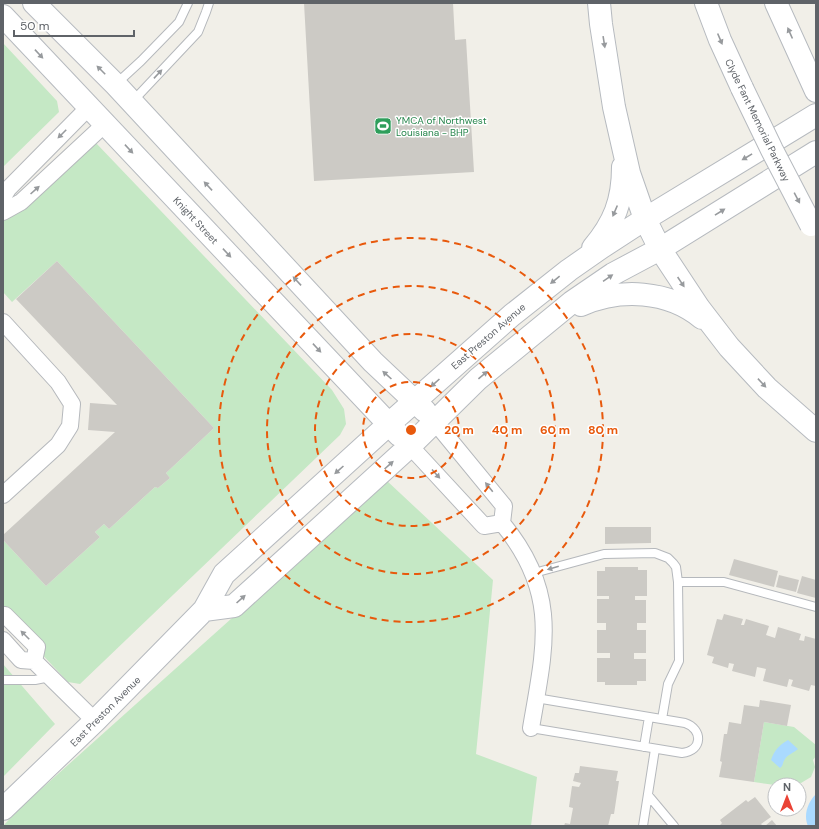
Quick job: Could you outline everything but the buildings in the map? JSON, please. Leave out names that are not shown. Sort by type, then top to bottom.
[{"type":"street","points":[[34,3],[116,85],[131,103],[373,362],[435,422],[504,506],[502,523],[515,539],[534,573],[542,606],[544,638],[542,662],[530,728]]},
{"type":"street","points":[[600,3],[601,24],[614,107],[629,174],[645,219],[660,249],[684,287],[729,347],[767,388],[816,431]]},
{"type":"street","name":"Clyde Fant Memorial Parkway","points":[[706,3],[720,40],[742,88],[772,150],[814,230]]},
{"type":"street","points":[[776,3],[816,91]]},
{"type":"street","name":"Knight Street","points":[[3,16],[410,446]]},
{"type":"street","points":[[3,196],[8,189],[89,107]]},
{"type":"street","name":"East Preston Avenue","points":[[3,809],[95,721],[204,610],[224,574],[389,424],[512,315],[582,260],[645,219],[816,115]]},
{"type":"street","points":[[3,212],[21,202],[105,124]]},
{"type":"street","points":[[582,260],[606,232],[618,206],[623,184],[623,146]]},
{"type":"street","points":[[204,610],[234,606],[410,446],[478,379],[572,302],[613,274],[660,249],[816,152]]},
{"type":"street","points":[[554,316],[589,301],[612,295],[639,294],[658,296],[679,303],[698,314],[715,328]]},
{"type":"street","points":[[3,322],[58,382],[72,404],[70,426],[58,445],[3,495]]},
{"type":"street","points":[[410,446],[484,526],[502,523]]},
{"type":"street","points":[[3,615],[5,615],[37,647],[34,661]]},
{"type":"street","points":[[3,640],[21,660],[34,661],[51,676],[95,721]]},
{"type":"lane","points":[[116,85],[179,22],[188,3]]},
{"type":"lane","points":[[131,103],[198,32],[208,3]]},
{"type":"lane","points":[[534,573],[604,554],[655,553],[668,558],[673,563],[676,567],[678,582],[679,661],[668,684],[662,719]]},
{"type":"lane","points":[[678,582],[724,582],[816,607]]},
{"type":"lane","points":[[3,680],[35,680],[51,676]]},
{"type":"lane","points":[[530,728],[685,753],[694,748],[698,740],[696,731],[688,724],[536,698]]},
{"type":"lane","points":[[644,747],[649,717]]},
{"type":"lane","points":[[642,826],[655,749]]},
{"type":"lane","points":[[648,795],[674,826]]},
{"type":"green space","points":[[3,43],[57,101],[59,112],[3,167]]},
{"type":"green space","points":[[96,143],[332,390],[344,409],[346,424],[340,435],[80,684],[68,682],[3,613],[3,540],[46,586],[100,537],[95,532],[104,524],[109,529],[155,487],[158,488],[170,478],[166,473],[214,428],[57,261],[12,302],[3,292],[3,211]]},
{"type":"green space","points":[[386,480],[493,580],[476,754],[537,777],[531,826],[3,826],[20,808]]},
{"type":"green space","points":[[3,664],[55,724],[3,777]]},
{"type":"green space","points":[[764,722],[794,727],[816,745],[816,756],[813,760],[815,767],[811,777],[807,779],[807,777],[767,777],[767,784],[754,782]]},
{"type":"water","points":[[788,740],[798,749],[786,757],[780,768],[771,760],[777,748]]},
{"type":"water","points":[[816,794],[816,826],[808,826],[806,817],[807,809]]},
{"type":"place","name":"YMCA of Northwest Louisiana - BHP","points":[[383,126]]}]
